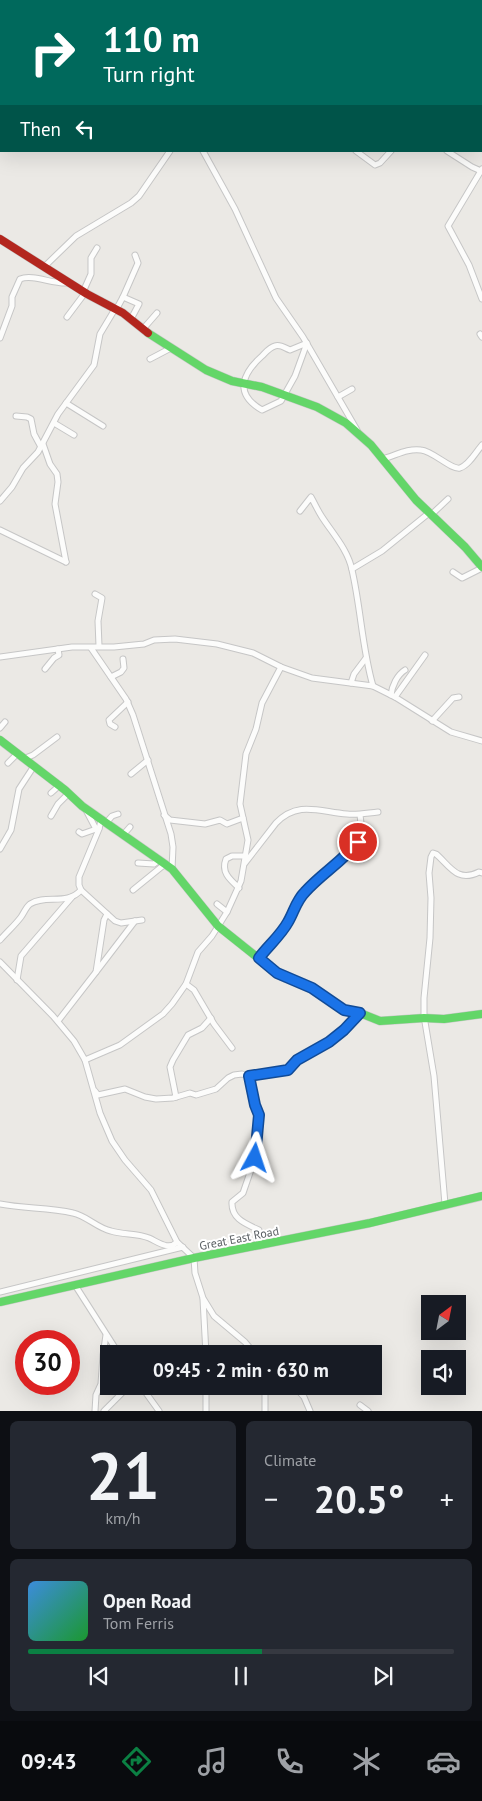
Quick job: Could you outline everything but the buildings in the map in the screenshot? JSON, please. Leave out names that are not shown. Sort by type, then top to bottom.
[{"type":"main road","points":[[0,238],[84,292],[131,319],[170,348],[220,377],[262,387],[328,411],[346,423],[382,459],[416,500],[482,567]]},
{"type":"main road","points":[[0,740],[27,758],[85,808],[172,869],[218,926],[277,973],[312,988],[344,1010],[360,1013],[380,1021],[424,1018],[444,1019],[482,1014]]},
{"type":"main road","name":"Great East Road","points":[[0,1302],[194,1258],[370,1223],[482,1196]]},
{"type":"street","points":[[45,266],[76,236],[139,196],[169,152]]},
{"type":"street","points":[[204,152],[235,209],[276,298],[306,343],[360,435]]},
{"type":"street","points":[[357,152],[376,165],[390,152]]},
{"type":"street","points":[[450,152],[472,167],[481,170],[448,226],[469,265],[482,299]]},
{"type":"street","points":[[67,316],[84,292],[91,274],[91,258],[97,248]]},
{"type":"street","points":[[0,501],[12,487],[23,468],[42,446],[66,403],[94,365],[100,334],[123,297],[138,263],[135,254]]},
{"type":"street","points":[[0,338],[12,306],[12,296],[20,279],[26,278],[59,284],[70,282]]},
{"type":"street","points":[[123,297],[139,304],[131,319]]},
{"type":"street","points":[[143,329],[157,313]]},
{"type":"street","points":[[306,343],[295,376],[282,401],[262,410],[253,405],[245,392],[243,383],[252,365],[273,346],[279,345],[290,350],[306,343]]},
{"type":"street","points":[[150,359],[170,348]]},
{"type":"street","points":[[338,397],[352,389]]},
{"type":"street","points":[[66,403],[103,426]]},
{"type":"street","points":[[0,530],[66,562],[55,504],[59,485],[57,474],[34,434],[31,419],[16,416]]},
{"type":"street","points":[[54,422],[74,435]]},
{"type":"street","points":[[382,459],[406,451],[421,450],[435,454],[454,468],[460,468],[468,462],[482,445]]},
{"type":"street","points":[[300,511],[311,497],[321,516],[339,540],[352,569],[360,608],[366,658],[373,686]]},
{"type":"street","points":[[352,569],[382,551],[448,499]]},
{"type":"street","points":[[453,572],[462,578],[482,567]]},
{"type":"street","points":[[95,594],[102,598],[98,621],[99,646]]},
{"type":"street","points":[[0,657],[72,647],[91,648],[144,644],[154,640],[196,641],[253,653],[281,667],[312,678],[373,686],[393,696],[451,732],[482,741]]},
{"type":"street","points":[[91,648],[128,702],[171,834],[173,847],[172,869]]},
{"type":"street","points":[[45,669],[59,655],[58,649]]},
{"type":"street","points":[[393,696],[425,655]]},
{"type":"street","points":[[351,682],[354,674],[366,658]]},
{"type":"street","points":[[111,677],[121,672],[124,668],[123,660]]},
{"type":"street","points":[[85,1060],[120,1045],[163,1014],[172,1004],[186,984],[198,952],[227,912],[239,888],[248,840],[240,794],[246,754],[256,729],[262,703],[281,667]]},
{"type":"street","points":[[393,696],[391,690],[396,680],[405,670]]},
{"type":"street","points":[[432,721],[453,698],[459,697]]},
{"type":"street","points":[[115,727],[110,724],[109,720],[128,702]]},
{"type":"street","points":[[0,728],[5,722]]},
{"type":"street","points":[[27,758],[33,756],[57,737]]},
{"type":"street","points":[[27,758],[30,754],[28,749]]},
{"type":"street","points":[[8,763],[18,753]]},
{"type":"street","points":[[131,774],[148,760]]},
{"type":"street","points":[[0,849],[11,830],[19,789],[34,766]]},
{"type":"street","points":[[51,793],[60,785]]},
{"type":"street","points":[[51,816],[58,804],[69,794]]},
{"type":"street","points":[[85,808],[98,829]]},
{"type":"street","points":[[244,864],[276,823],[296,809],[315,809],[360,815],[378,812]]},
{"type":"street","points":[[118,814],[112,816],[98,829],[79,878],[79,885],[81,890],[107,914],[128,930]]},
{"type":"street","points":[[164,815],[170,820],[205,824],[220,820],[227,824],[243,818]]},
{"type":"street","points":[[259,958],[289,922],[296,903],[303,893],[351,851],[358,842],[362,832],[360,815]]},
{"type":"street","points":[[123,835],[130,827]]},
{"type":"street","points":[[79,832],[82,834],[98,829]]},
{"type":"street","points":[[444,1204],[434,1076],[424,1018],[430,938],[431,898],[429,873],[431,857],[436,854],[449,868],[463,876],[481,871]]},
{"type":"street","points":[[239,888],[225,873],[224,864],[226,858],[245,856]]},
{"type":"street","points":[[138,863],[154,864],[162,862]]},
{"type":"street","points":[[133,890],[162,862]]},
{"type":"street","points":[[16,980],[21,956],[73,896],[81,890]]},
{"type":"street","points":[[0,940],[22,917],[29,905],[38,901],[73,896]]},
{"type":"street","points":[[217,904],[227,912]]},
{"type":"street","points":[[96,972],[104,920],[107,914]]},
{"type":"street","points":[[120,923],[142,920]]},
{"type":"street","points":[[58,1021],[135,921]]},
{"type":"street","points":[[0,962],[58,1021],[74,1041],[85,1060],[100,1113],[112,1141],[125,1160],[151,1190],[177,1242],[194,1258],[195,1273],[203,1298],[214,1316],[248,1345]]},
{"type":"street","points":[[186,984],[194,990],[232,1048]]},
{"type":"street","points":[[95,1090],[98,1095],[125,1088],[145,1097],[156,1099],[176,1097],[190,1093],[196,1095],[216,1089],[234,1074],[249,1076],[288,1070],[297,1060],[329,1042],[360,1013]]},
{"type":"street","points":[[176,1097],[170,1067],[173,1060],[188,1035],[202,1028],[211,1018]]},
{"type":"street","points":[[249,1076],[259,1115],[255,1158],[243,1193],[231,1205],[234,1215],[242,1222],[259,1230],[260,1246]]},
{"type":"street","points":[[0,1204],[13,1207],[71,1212],[110,1231],[142,1235],[168,1246],[174,1245],[177,1242]]},
{"type":"street","points":[[0,1292],[183,1247]]},
{"type":"street","points":[[75,1285],[113,1345]]},
{"type":"street","points":[[203,1298],[206,1345]]},
{"type":"street","points":[[95,1411],[96,1395],[101,1384],[102,1355],[106,1335]]},
{"type":"street","points":[[104,1411],[120,1395]]},
{"type":"street","points":[[147,1395],[159,1411]]},
{"type":"street","points":[[206,1395],[206,1411]]},
{"type":"street","points":[[265,1395],[265,1411]]},
{"type":"street","points":[[302,1395],[310,1411]]},
{"type":"street","points":[[360,1405],[368,1411]]},
{"type":"traffic: fast","points":[[148,333],[206,370],[232,381],[262,387],[317,407],[346,423],[371,445],[416,500],[465,547],[482,567]]},
{"type":"traffic: fast","points":[[0,740],[65,790],[82,806],[172,869],[218,926],[277,973],[312,988],[344,1010],[360,1013],[380,1021],[424,1018],[444,1019],[482,1014]]},
{"type":"traffic: fast","points":[[0,1302],[194,1258],[370,1223],[482,1196]]},
{"type":"traffic: jam","points":[[0,239],[87,294],[123,313],[148,333]]},
{"type":"route","points":[[255,1158],[259,1115],[249,1076],[288,1070],[297,1060],[329,1042],[360,1013],[344,1010],[312,988],[277,973],[259,958],[289,922],[296,903],[303,893],[351,851],[358,842]]}]
